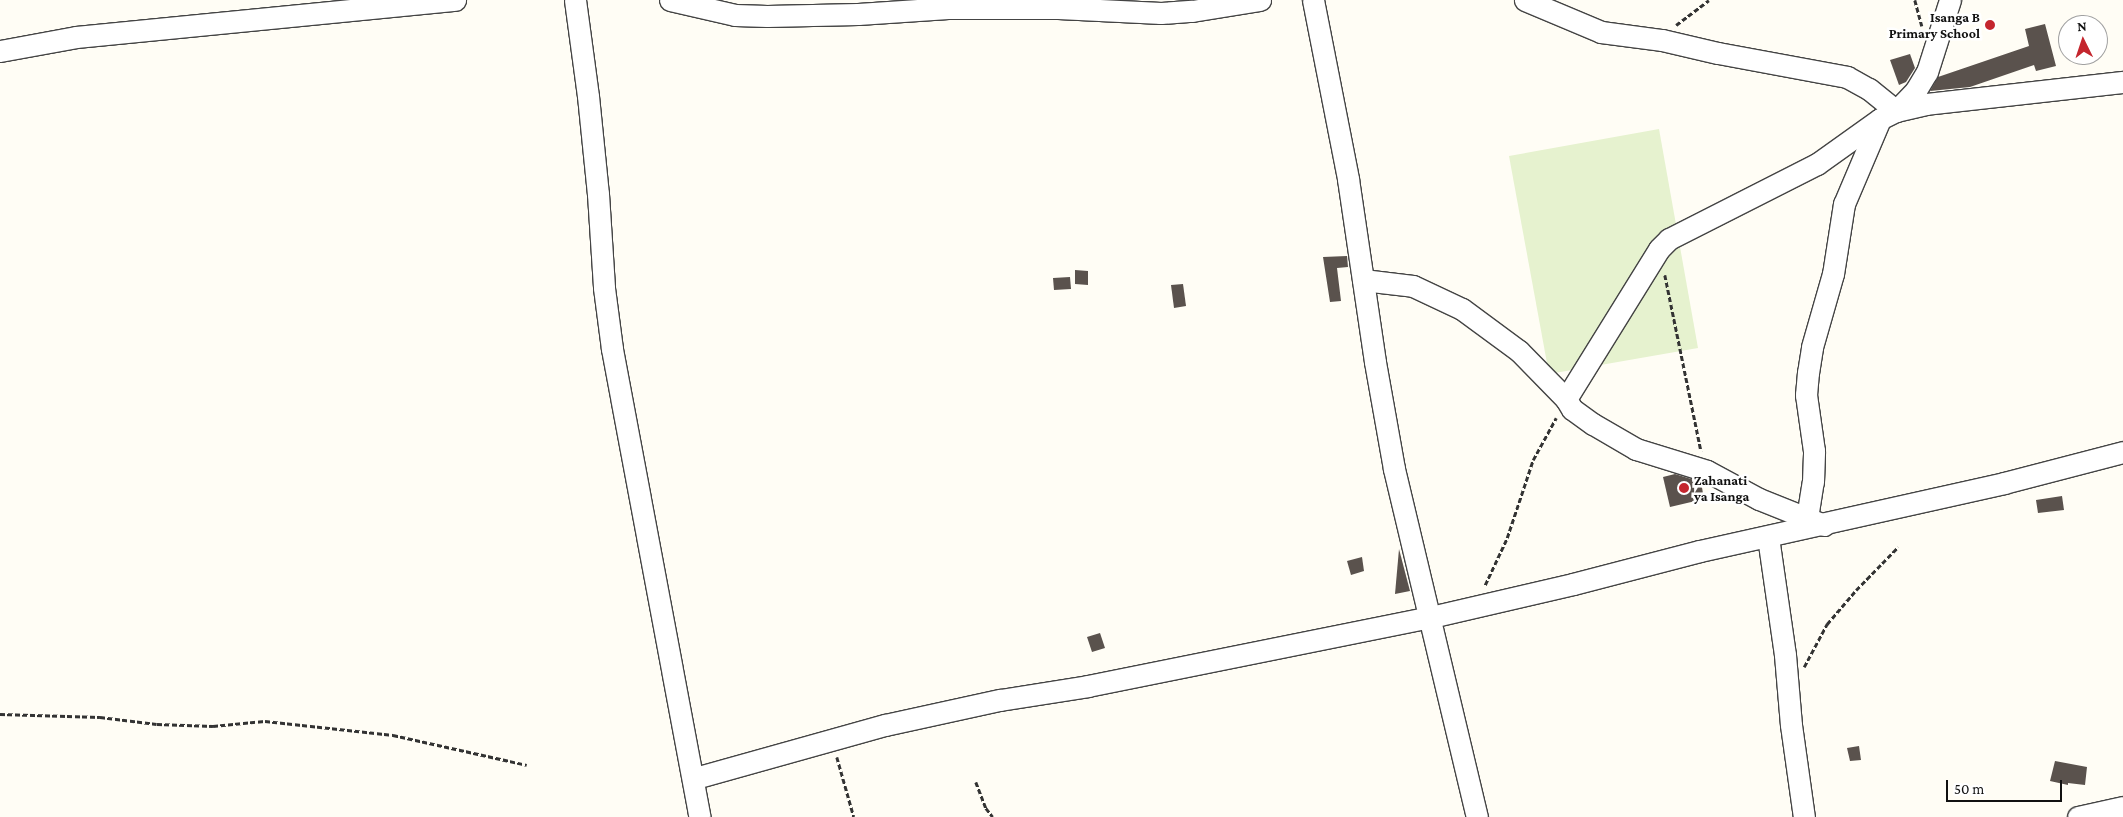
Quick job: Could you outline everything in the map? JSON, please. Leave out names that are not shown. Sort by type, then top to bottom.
[{"type":"street","points":[[0,51],[76,37],[455,0]]},
{"type":"street","points":[[575,0],[588,96],[598,194],[604,288],[612,349],[695,778],[700,817]]},
{"type":"street","points":[[670,0],[736,15],[765,8],[858,14],[948,8],[1185,12],[1260,0]]},
{"type":"street","points":[[1314,0],[1348,179],[1394,469],[1431,617],[1477,817]]},
{"type":"street","points":[[1525,0],[1600,32],[1656,39],[1847,77],[1869,89],[1888,115]]},
{"type":"street","points":[[1566,399],[1659,249],[1669,239],[1817,164],[1888,115],[1916,90],[1927,72],[1950,0]]},
{"type":"street","points":[[1816,522],[1813,482],[1814,451],[1806,395],[1808,373],[1833,274],[1844,204],[1888,115],[1926,104],[2123,82]]},
{"type":"street","points":[[1363,280],[1413,286],[1462,309],[1519,351],[1566,399],[1572,409],[1592,424],[1636,449],[1710,472],[1759,499],[1816,522]]},
{"type":"street","points":[[695,778],[832,739],[1000,700],[1097,684],[1431,617],[1768,537],[1816,522],[2123,452]]},
{"type":"street","points":[[1768,537],[1785,655],[1791,725],[1804,817]]},
{"type":"street","points":[[2078,817],[2123,807]]},
{"type":"path","points":[[1656,39],[1709,0]]},
{"type":"path","points":[[1659,249],[1700,448],[1710,472]]},
{"type":"path","points":[[1474,607],[1507,538],[1533,460],[1566,399]]},
{"type":"path","points":[[1802,675],[1828,624],[1856,590],[1898,547]]},
{"type":"path","points":[[0,714],[100,717],[157,724],[214,726],[265,720],[393,735],[527,765]]},
{"type":"path","points":[[832,739],[854,817]]},
{"type":"path","points":[[976,782],[986,808],[993,817]]},
{"type":"green space","points":[[1659,129],[1698,348],[1549,374],[1509,156]]},
{"type":"building","points":[[2045,24],[2056,66],[2036,71],[2034,65],[1970,87],[1930,91],[1938,77],[2029,46],[2025,29]]},
{"type":"building","points":[[1910,54],[1915,68],[1906,82],[1899,85],[1890,60]]},
{"type":"building","points":[[1347,256],[1348,267],[1337,268],[1341,301],[1330,302],[1323,257]]},
{"type":"building","points":[[1075,270],[1088,271],[1088,285],[1075,284]]},
{"type":"building","points":[[1070,277],[1071,289],[1054,290],[1053,278]]},
{"type":"building","points":[[1183,284],[1186,306],[1174,308],[1171,285]]},
{"type":"building","name":"Zahanati ya Isanga","points":[[1675,474],[1701,482],[1704,499],[1670,507],[1663,477]]},
{"type":"building","points":[[2062,496],[2064,510],[2038,513],[2036,500]]},
{"type":"building","points":[[1399,549],[1410,591],[1395,594]]},
{"type":"building","points":[[1362,557],[1364,571],[1351,575],[1347,561]]},
{"type":"building","points":[[1100,633],[1105,648],[1092,652],[1087,637]]},
{"type":"building","points":[[1859,746],[1861,760],[1850,761],[1847,748]]},
{"type":"building","points":[[2055,761],[2087,767],[2085,785],[2068,783],[2068,785],[2050,781]]},
{"type":"place","name":"Isanga B Primary School","points":[[1990,25]]},
{"type":"place","name":"Zahanati ya Isanga","points":[[1684,488]]}]
